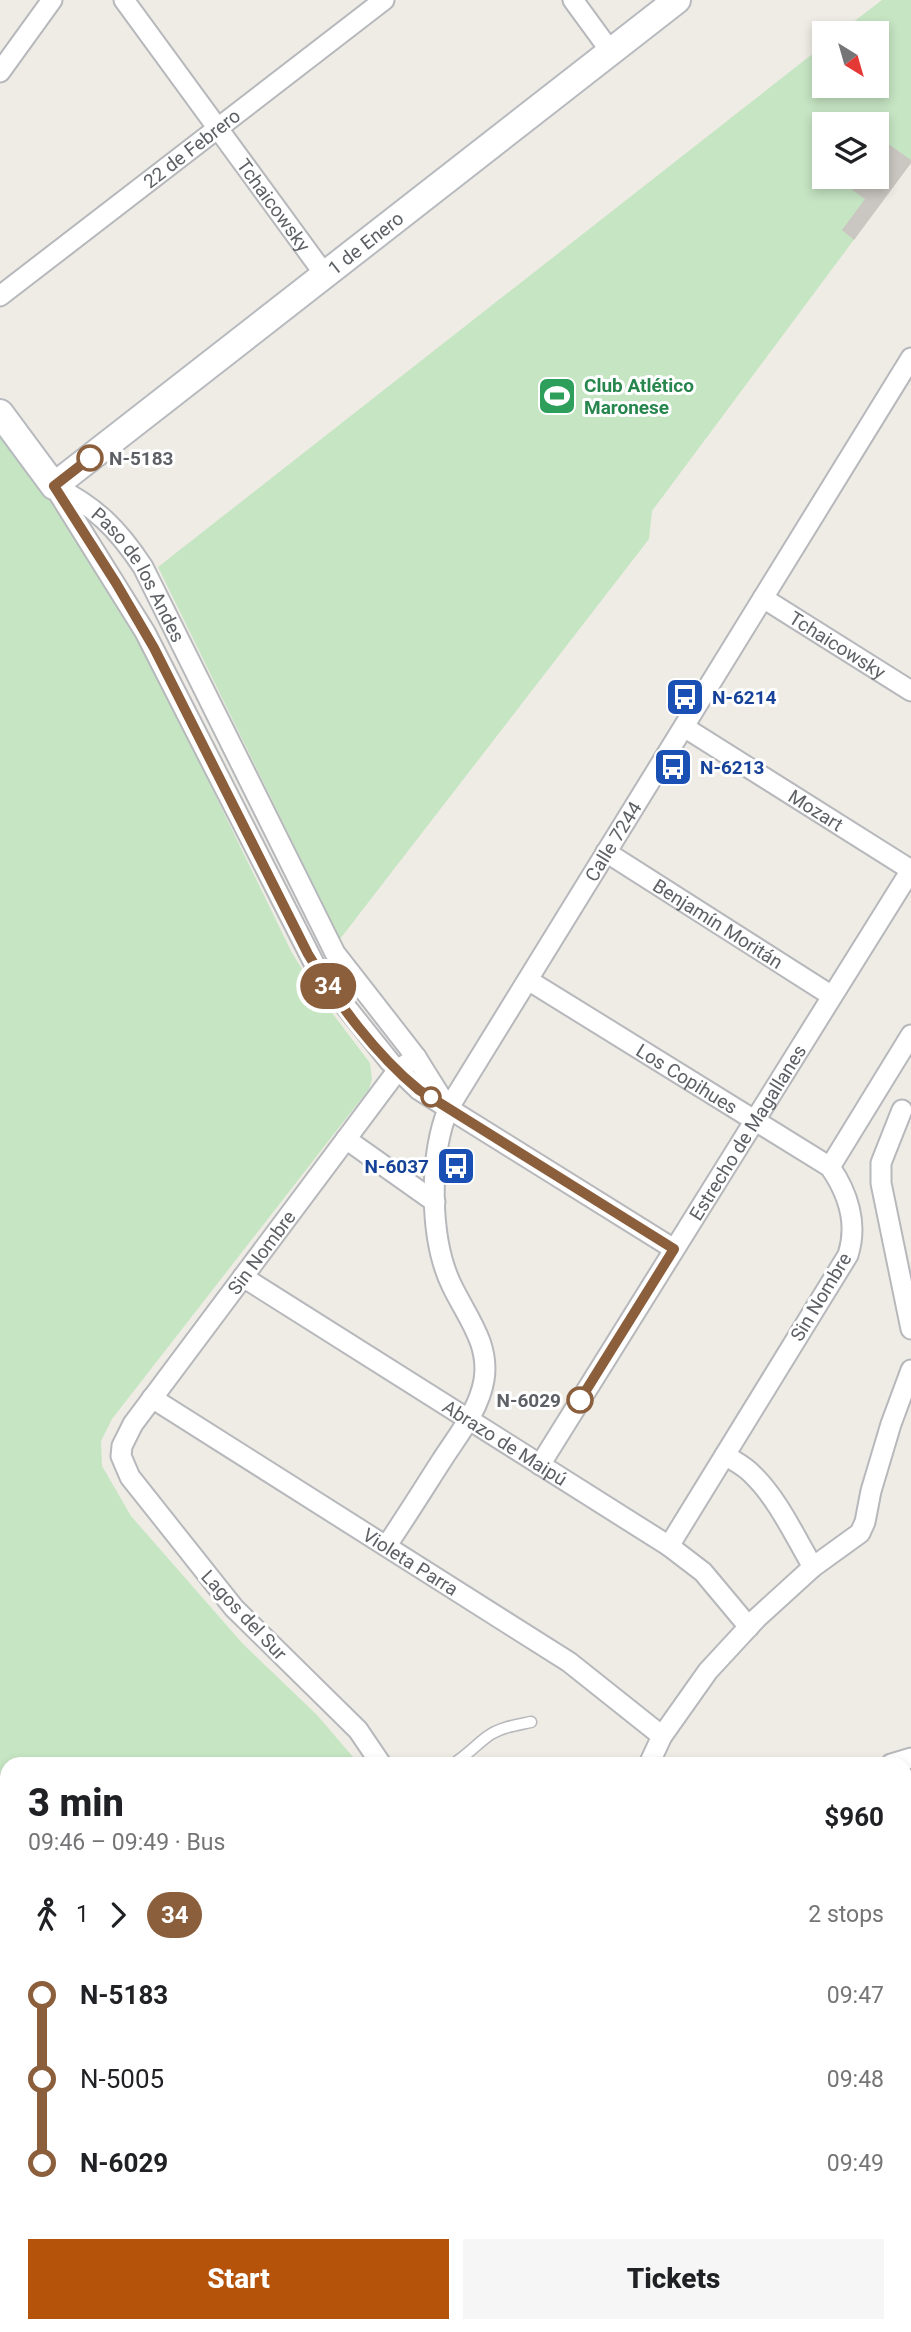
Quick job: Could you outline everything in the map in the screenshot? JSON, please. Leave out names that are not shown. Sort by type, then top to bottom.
[{"type":"street","points":[[0,72],[52,0]]},
{"type":"street","name":"Tchaicowsky","points":[[124,0],[325,275]]},
{"type":"street","name":"22 de Febrero","points":[[0,296],[384,0]]},
{"type":"street","points":[[573,0],[611,52]]},
{"type":"street","name":"1 de Enero","points":[[54,486],[677,0]]},
{"type":"street","name":"Calle 7244","points":[[448,1109],[911,358]]},
{"type":"street","points":[[0,413],[54,486]]},
{"type":"street","name":"Paso de los Andes","points":[[54,486],[92,508],[120,536],[143,567],[322,930],[350,974],[416,1056],[448,1109]]},
{"type":"street","name":"Paso de los Andes","points":[[54,486],[151,643],[319,973],[346,1010],[397,1071],[419,1090],[674,1249]]},
{"type":"street","name":"Tchaicowsky","points":[[763,598],[911,691]]},
{"type":"street","name":"Mozart","points":[[684,727],[911,870]]},
{"type":"street","name":"Benjamín Moritán","points":[[606,852],[832,996]]},
{"type":"street","name":"Estrecho de Magallanes","points":[[540,1465],[911,870]]},
{"type":"street","name":"Los Copihues","points":[[527,980],[830,1167],[842,1183]]},
{"type":"street","points":[[830,1167],[911,1035]]},
{"type":"street","name":"Sin Nombre","points":[[121,1456],[126,1435],[152,1398],[397,1071],[416,1056]]},
{"type":"street","points":[[869,1105],[885,1111],[906,1110],[881,1163],[881,1183],[911,1329]]},
{"type":"street","points":[[387,1545],[468,1420],[481,1394],[485,1360],[477,1331],[451,1285],[443,1262],[435,1202],[438,1146],[441,1126],[448,1109]]},
{"type":"street","points":[[346,1139],[435,1202]]},
{"type":"street","name":"Sin Nombre","points":[[669,1546],[848,1255],[853,1239],[852,1223],[842,1183]]},
{"type":"street","name":"Abrazo de Maipú","points":[[243,1277],[669,1546],[703,1572],[748,1627]]},
{"type":"street","points":[[652,1757],[662,1736],[708,1671],[748,1627],[813,1567],[860,1533],[891,1424],[911,1370]]},
{"type":"street","name":"Violeta Parra","points":[[152,1398],[569,1662],[662,1736]]},
{"type":"street","points":[[725,1455],[750,1471],[762,1484],[813,1567]]},
{"type":"street","name":"Lagos del Sur","points":[[121,1456],[130,1477],[212,1583],[262,1638],[358,1730],[377,1757]]},
{"type":"lane","points":[[465,1757],[489,1735],[506,1727],[531,1722]]},
{"type":"green space","name":"Club Atlético Maronese","points":[[882,0],[911,0],[911,163],[652,511],[649,539],[340,939],[158,567],[812,54],[812,98],[889,98],[889,21],[855,21]]},
{"type":"green space","points":[[0,430],[60,515],[152,665],[291,951],[314,989],[370,1063],[372,1079],[369,1089],[112,1419],[101,1441],[102,1466],[131,1516],[243,1644],[317,1715],[353,1757],[0,1757]]},
{"type":"building","points":[[889,144],[911,160],[854,240],[842,230],[865,199],[852,190],[889,189]]},
{"type":"bus line","name":"34","points":[[90,458],[54,486],[145,632],[308,954],[332,992],[390,1062],[419,1090],[674,1249],[580,1400]]},
{"type":"place","name":"Club Atlético Maronese","points":[[557,396]]},
{"type":"place","name":"N-5183","points":[[90,458]]},
{"type":"place","name":"N-6214","points":[[685,697]]},
{"type":"place","name":"N-6213","points":[[673,767]]},
{"type":"place","name":"N-6037","points":[[456,1166]]},
{"type":"place","name":"N-6029","points":[[580,1400]]}]
